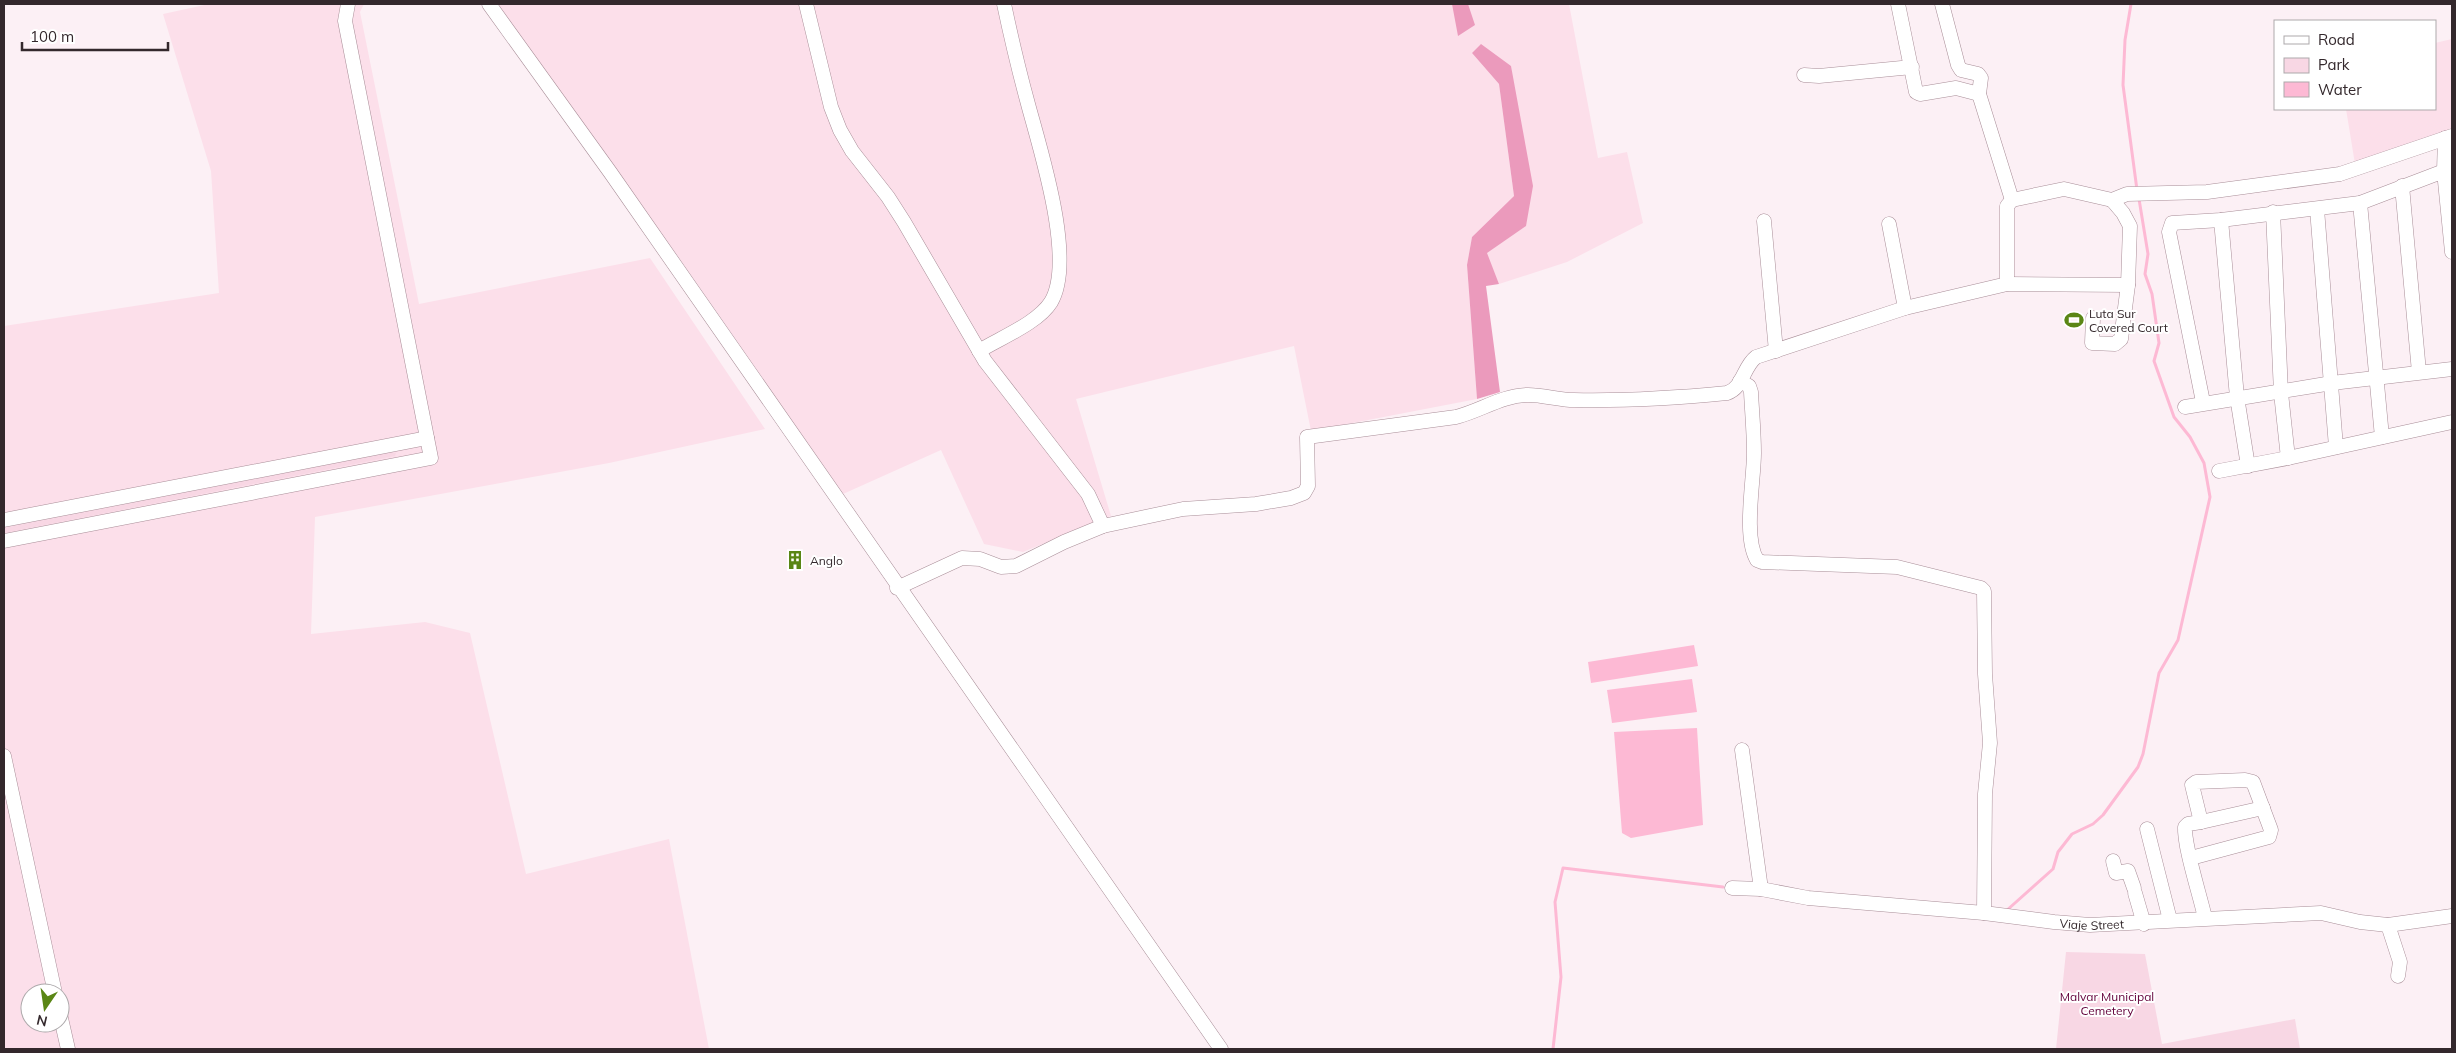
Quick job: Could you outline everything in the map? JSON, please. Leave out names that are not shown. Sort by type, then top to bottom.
[{"type":"street","points":[[4,541],[431,458],[345,22],[348,4]]},
{"type":"street","points":[[488,4],[610,172],[897,588],[1221,1049]]},
{"type":"street","points":[[806,4],[831,107],[840,130],[852,151],[888,197],[904,222],[990,369],[1088,494],[1102,526]]},
{"type":"street","points":[[979,351],[1038,316],[1051,302],[1057,287],[1059,263],[1053,196],[1004,4]]},
{"type":"street","points":[[1898,4],[1916,92],[1920,94],[1956,88],[1979,94]]},
{"type":"street","points":[[1942,4],[1958,65],[1962,70],[1978,74],[1981,78],[1979,94],[2012,200]]},
{"type":"street","points":[[1804,75],[1819,76],[1912,67]]},
{"type":"street","points":[[2112,200],[2127,194],[2207,192],[2340,174],[2448,137],[2444,171],[2452,252]]},
{"type":"street","points":[[2203,402],[2169,232],[2172,223],[2221,220],[2273,212],[2317,209],[2360,203],[2444,171]]},
{"type":"street","points":[[2402,186],[2419,372]]},
{"type":"street","points":[[2007,284],[2007,206],[2012,200],[2064,189],[2112,200],[2124,212],[2130,226],[2128,285],[2123,330],[2118,342],[2114,344],[2092,343],[2093,318]]},
{"type":"street","points":[[2360,203],[2378,377],[2382,437]]},
{"type":"street","points":[[2317,209],[2336,446]]},
{"type":"street","points":[[2273,212],[2280,392],[2288,458]]},
{"type":"street","points":[[2221,220],[2237,397],[2248,466]]},
{"type":"street","points":[[1764,221],[1776,350]]},
{"type":"street","points":[[1889,224],[1905,308]]},
{"type":"street","points":[[897,588],[962,558],[980,559],[1001,566],[1016,566],[1064,542],[1102,526],[1183,509],[1256,504],[1304,493],[1308,486],[1309,472],[1307,437],[1456,417],[1474,413],[1492,403],[1527,395],[1572,400],[1654,399],[1727,393],[1735,389],[1746,366],[1752,360],[1776,350],[1905,308],[2007,284],[2128,285]]},
{"type":"street","points":[[2185,407],[2203,402],[2332,383],[2452,369]]},
{"type":"street","points":[[1740,381],[1749,386],[1752,392],[1754,454],[1751,517],[1752,547],[1757,560],[1762,562],[1897,567],[1981,588],[1984,591],[1985,674],[1990,740],[1984,794],[1984,913]]},
{"type":"street","points":[[2219,471],[2452,422]]},
{"type":"street","points":[[4,520],[427,438]]},
{"type":"street","points":[[1742,750],[1761,890]]},
{"type":"street","points":[[4,756],[54,983]]},
{"type":"street","points":[[2191,858],[2269,837],[2271,830],[2255,785],[2250,780],[2196,782],[2193,784],[2192,788],[2201,822]]},
{"type":"street","points":[[2205,918],[2185,826],[2263,808]]},
{"type":"street","points":[[2147,829],[2170,920]]},
{"type":"street","points":[[2113,860],[2116,873],[2130,873],[2144,924]]},
{"type":"street","name":"Viaje Street","points":[[1732,888],[1761,890],[1808,898],[1984,913],[2090,925],[2144,924],[2170,920],[2321,912],[2360,922],[2388,925],[2452,916]]},
{"type":"street","points":[[2388,925],[2399,956],[2398,976]]},
{"type":"street","points":[[64,1033],[68,1049]]},
{"type":"shaded area","points":[[209,4],[364,4],[360,12],[419,304],[650,258],[765,429],[609,463],[315,517],[311,634],[425,622],[470,633],[526,874],[669,839],[709,1049],[4,1049],[4,326],[219,293],[211,171],[163,14]]},
{"type":"shaded area","points":[[496,4],[1569,4],[1598,158],[1627,152],[1643,223],[1567,262],[1499,284],[1486,253],[1526,226],[1511,66],[1472,53],[1499,84],[1514,196],[1472,237],[1467,265],[1477,399],[1311,431],[1294,346],[1076,399],[1111,516],[1023,552],[984,544],[941,450],[843,494],[679,258]]},
{"type":"shaded area","points":[[1452,4],[1468,4],[1475,25],[1458,36]]},
{"type":"shaded area","points":[[2452,39],[2452,134],[2355,164],[2346,110],[2436,110],[2436,43]]},
{"type":"shaded area","points":[[1481,44],[1511,66],[1533,186],[1526,226],[1487,253],[1499,284],[1486,286],[1500,392],[1477,399],[1467,265],[1472,237],[1514,196],[1499,84],[1472,53]]},
{"type":"green space","points":[[392,452],[396,453],[395,456],[4,533],[4,528]]},
{"type":"green space","name":"Malvar Municipal Cemetery","points":[[2066,952],[2145,954],[2162,1044],[2295,1019],[2300,1049],[2056,1049]]},
{"type":"water","points":[[1694,645],[1698,666],[1591,683],[1588,662]]},
{"type":"water","points":[[1692,679],[1697,712],[1612,723],[1607,690]]},
{"type":"water","points":[[1697,728],[1703,825],[1631,838],[1622,833],[1614,732]]},
{"type":"waterway","points":[[2131,4],[2125,40],[2123,85],[2137,190]]},
{"type":"waterway","points":[[2006,911],[2053,869],[2058,852],[2072,834],[2093,824],[2103,815],[2138,767],[2143,754],[2159,673],[2178,640],[2210,497],[2204,463],[2190,437],[2174,417],[2154,361],[2159,343],[2152,294],[2145,274],[2148,254],[2139,199]]},
{"type":"waterway","points":[[1553,1049],[1561,977],[1555,902],[1563,868],[1723,887]]},
{"type":"place","name":"Luta Sur Covered Court","points":[[2074,320]]},
{"type":"place","name":"Anglo","points":[[795,560]]}]
